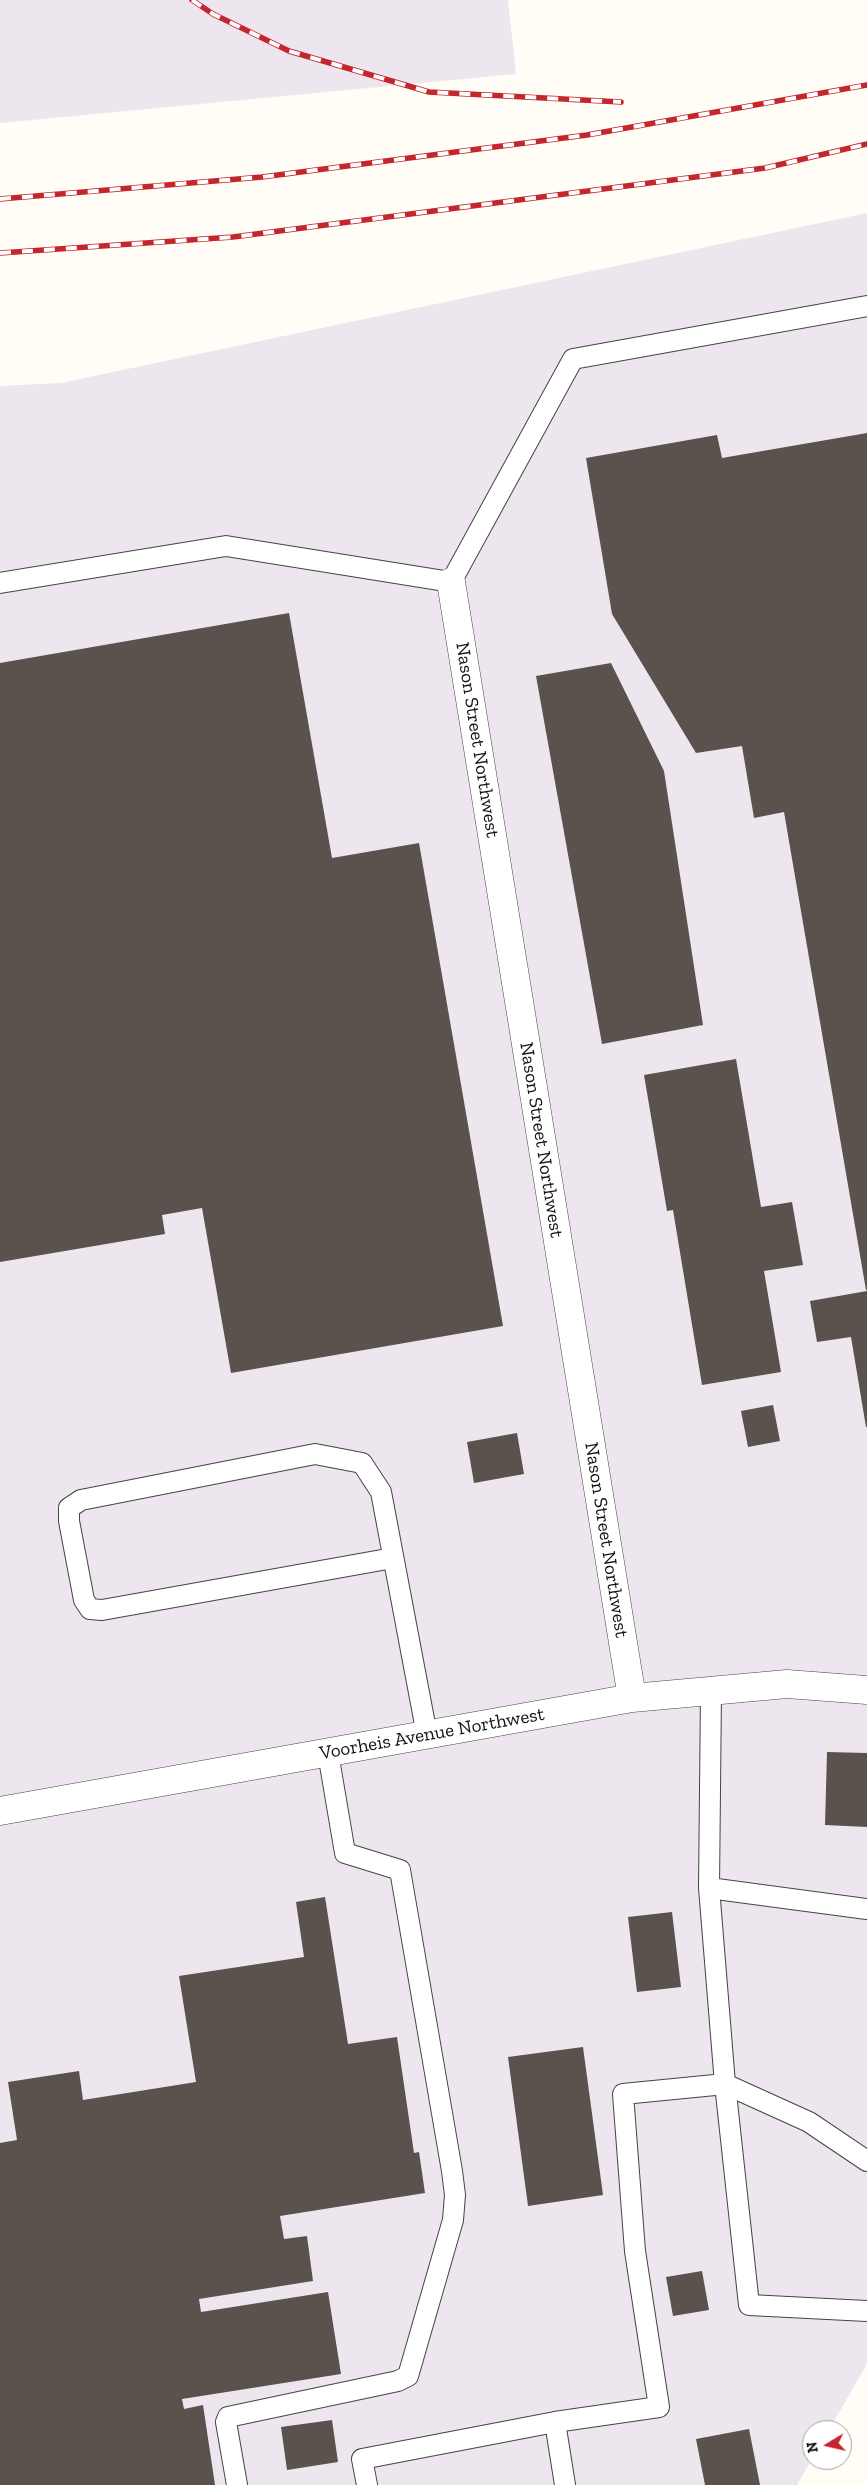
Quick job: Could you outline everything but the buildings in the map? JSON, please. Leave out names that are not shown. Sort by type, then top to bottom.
[{"type":"street","name":"Nason Street Northwest","points":[[452,582],[632,1698]]},
{"type":"street","name":"Voorheis Avenue Northwest","points":[[0,1811],[632,1698],[787,1684],[867,1690]]},
{"type":"lane","points":[[0,583],[226,546],[452,582],[573,359],[867,306]]},
{"type":"lane","points":[[393,1558],[102,1610],[90,1608],[84,1600],[69,1521],[69,1508],[81,1500],[315,1454],[362,1463],[381,1492],[427,1734]]},
{"type":"lane","points":[[710,1690],[709,1888],[725,2084],[749,2305],[867,2311]]},
{"type":"lane","points":[[237,2485],[226,2422],[228,2417],[398,2381],[408,2376],[453,2220],[455,2195],[452,2171],[400,1870],[345,1853],[328,1753]]},
{"type":"lane","points":[[709,1888],[867,1910]]},
{"type":"lane","points":[[367,2485],[362,2459],[555,2422],[659,2407],[635,2251],[623,2094],[725,2084],[809,2122],[867,2161]]},
{"type":"lane","points":[[555,2422],[565,2485]]},
{"type":"shaded area","points":[[0,0],[508,0],[516,74],[0,123]]},
{"type":"shaded area","points":[[867,213],[867,2364],[835,2420],[802,2420],[802,2470],[806,2470],[797,2485],[0,2485],[0,386],[61,383]]},
{"type":"railway","points":[[192,0],[213,14],[289,51],[429,92],[621,102]]},
{"type":"railway","points":[[0,199],[262,177],[587,135],[867,85]]},
{"type":"railway","points":[[0,253],[233,237],[765,168],[867,144]]}]
